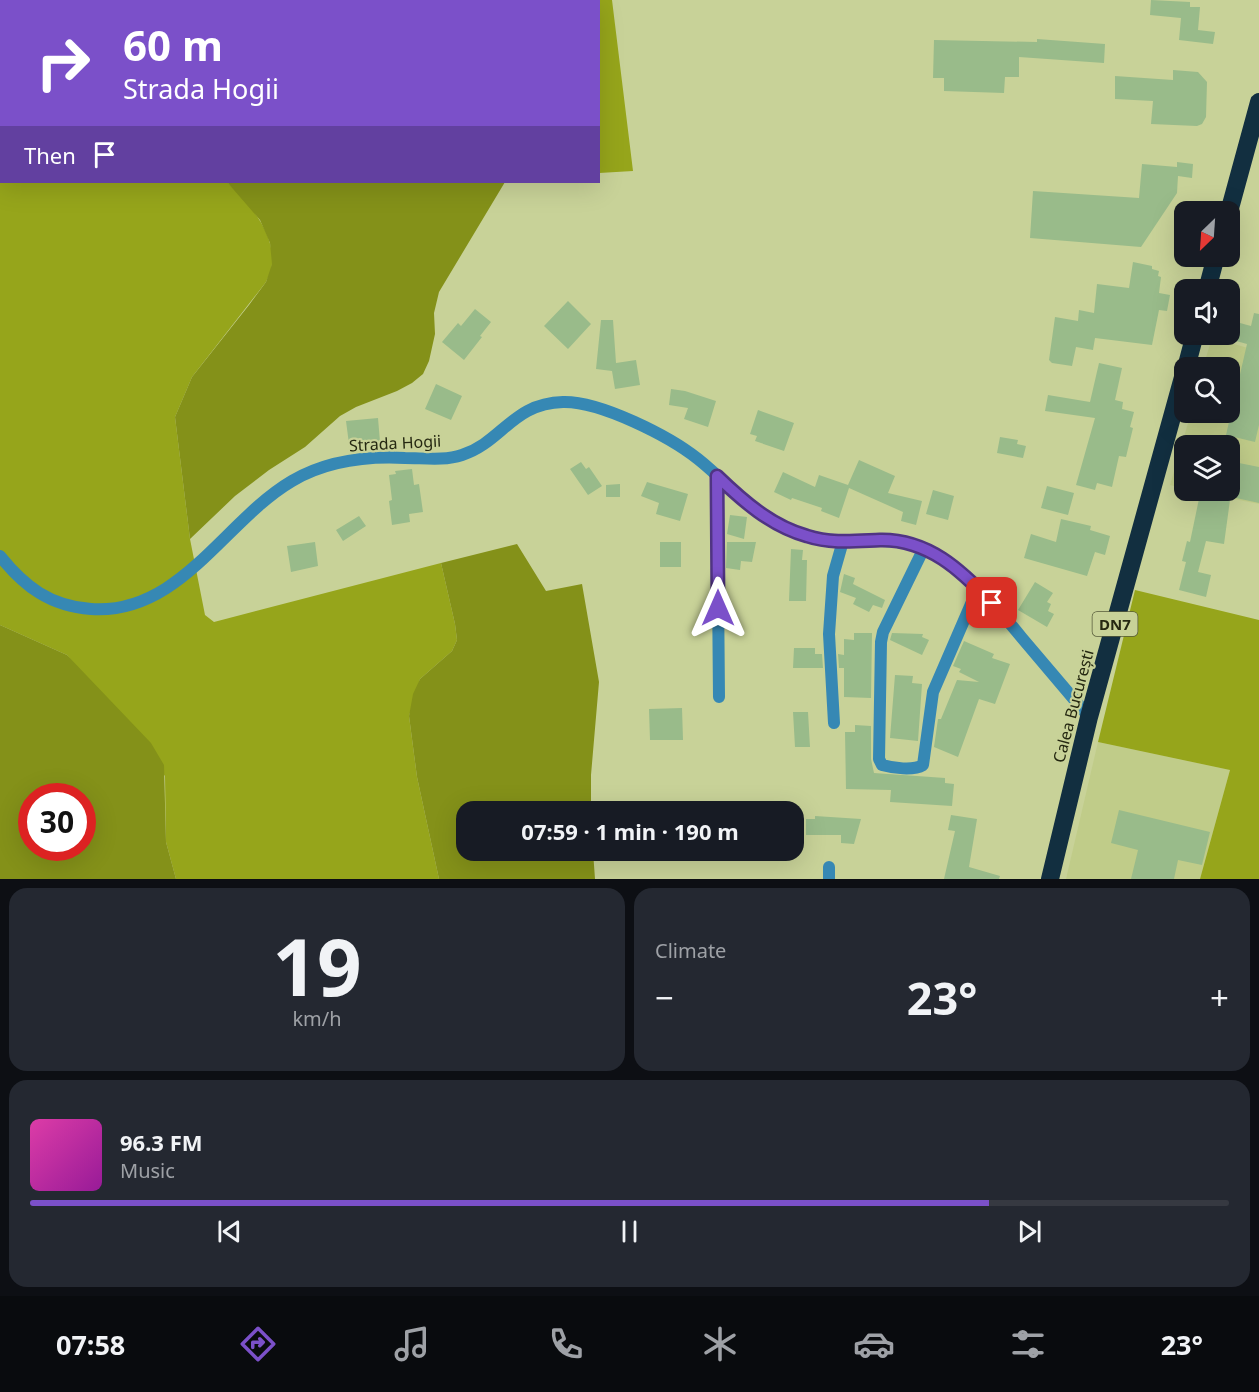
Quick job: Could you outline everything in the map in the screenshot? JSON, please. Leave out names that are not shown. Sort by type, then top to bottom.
[{"type":"highway","points":[[1232,201],[1259,102]]},
{"type":"highway","name":"Calea București","points":[[1050,879],[1089,717],[1174,409]]},
{"type":"street","name":"Strada Hogii","points":[[0,556],[18,578],[34,591],[53,601],[72,608],[98,610],[123,607],[148,599],[171,586],[195,567],[270,495],[318,469],[362,459],[436,460],[462,455],[481,446],[522,412],[545,404],[565,402],[586,405],[614,414],[685,450],[766,518],[786,529],[815,538],[843,541],[896,541],[912,543],[924,548],[954,567],[978,588],[1089,717]]},
{"type":"street","points":[[717,476],[719,697]]},
{"type":"street","points":[[834,723],[828,634],[833,576],[843,541]]},
{"type":"street","points":[[924,548],[883,632],[881,642],[879,759],[882,765],[918,768],[923,765],[933,692],[978,588]]},
{"type":"shaded area","points":[[1210,345],[1237,345],[1259,351],[1259,504],[1240,500],[1240,435],[1185,435],[1188,423],[1240,423],[1240,357],[1206,357]]},
{"type":"shaded area","points":[[1174,471],[1174,486],[1170,485]]},
{"type":"shaded area","points":[[1098,742],[1230,770],[1200,879],[1066,879]]},
{"type":"green space","points":[[600,0],[612,0],[633,171],[600,173]]},
{"type":"green space","points":[[0,183],[228,183],[251,208],[265,229],[272,252],[272,266],[266,282],[192,377],[175,417],[190,539],[205,615],[214,622],[441,563],[457,640],[452,651],[420,679],[409,716],[417,777],[439,879],[176,879],[166,842],[165,776],[67,655],[0,625]]},
{"type":"green space","points":[[228,183],[504,183],[439,292],[434,313],[435,334],[429,361],[423,374],[397,391],[356,407],[340,416],[305,447],[269,470],[235,496],[190,539],[175,417],[192,377],[266,282],[272,264],[270,243],[260,220]]},
{"type":"green space","points":[[517,544],[546,591],[582,584],[599,682],[591,801],[456,801],[456,861],[594,861],[595,879],[439,879],[417,777],[409,716],[413,694],[420,679],[452,651],[457,640],[441,563]]},
{"type":"green space","points":[[1135,590],[1259,620],[1259,879],[1200,879],[1230,770],[1098,742]]},
{"type":"green space","points":[[0,625],[67,655],[151,743],[164,765],[166,842],[176,879],[0,879]]},
{"type":"building","points":[[1151,0],[1190,2],[1190,7],[1200,7],[1198,30],[1215,32],[1213,44],[1179,40],[1181,18],[1150,15]]},
{"type":"building","points":[[1037,39],[1105,44],[1104,63],[1019,57],[1019,77],[1005,77],[1004,93],[944,91],[944,78],[933,78],[934,40],[1037,42]]},
{"type":"building","points":[[1173,70],[1198,72],[1207,82],[1206,117],[1202,124],[1197,126],[1151,124],[1153,101],[1115,99],[1115,76],[1173,80]]},
{"type":"building","points":[[1177,162],[1193,164],[1192,178],[1178,176],[1177,193],[1141,247],[1030,238],[1033,191],[1139,198],[1142,164],[1177,167]]},
{"type":"building","points":[[1133,262],[1152,266],[1152,269],[1159,271],[1158,276],[1161,277],[1159,293],[1170,295],[1167,311],[1159,310],[1152,345],[1095,338],[1093,350],[1076,347],[1072,366],[1052,363],[1049,360],[1055,317],[1078,321],[1079,310],[1094,313],[1097,284],[1129,288]]},
{"type":"building","points":[[568,301],[591,324],[568,349],[544,326]]},
{"type":"building","points":[[475,309],[491,322],[464,360],[442,342],[458,323],[461,326]]},
{"type":"building","points":[[1254,313],[1259,314],[1259,425],[1255,442],[1240,438],[1240,435],[1226,435],[1229,423],[1240,423],[1240,374],[1247,344],[1240,342],[1240,323],[1251,326]]},
{"type":"building","points":[[601,320],[613,320],[616,363],[636,360],[640,385],[615,389],[612,371],[596,369]]},
{"type":"building","points":[[1099,363],[1122,368],[1115,400],[1123,402],[1122,409],[1134,412],[1130,427],[1133,428],[1126,457],[1119,456],[1112,487],[1097,483],[1095,490],[1076,485],[1095,418],[1045,411],[1048,395],[1090,402]]},
{"type":"building","points":[[436,384],[462,396],[451,420],[425,409]]},
{"type":"building","points":[[671,389],[716,401],[708,427],[684,419],[688,408],[669,405]]},
{"type":"building","points":[[758,410],[794,423],[784,451],[755,441],[757,436],[750,434]]},
{"type":"building","points":[[378,418],[380,442],[349,444],[346,421]]},
{"type":"building","points":[[1000,437],[1018,440],[1017,444],[1026,446],[1023,458],[997,453]]},
{"type":"building","points":[[859,460],[895,476],[888,493],[922,501],[916,525],[901,521],[903,512],[849,488],[839,518],[821,511],[822,508],[792,498],[791,500],[774,492],[783,472],[815,487],[819,475],[848,485]]},
{"type":"building","points":[[581,462],[586,469],[589,467],[602,486],[588,495],[570,469]]},
{"type":"building","points":[[1240,463],[1259,467],[1259,503],[1240,499]]},
{"type":"building","points":[[412,469],[414,485],[419,484],[423,512],[409,514],[410,522],[392,525],[389,475],[396,474],[395,471]]},
{"type":"building","points":[[647,482],[688,494],[680,521],[656,514],[659,503],[641,496]]},
{"type":"building","points":[[620,484],[620,497],[606,497],[606,485]]},
{"type":"building","points":[[1047,486],[1074,493],[1068,515],[1041,508]]},
{"type":"building","points":[[933,490],[954,496],[948,520],[926,514]]},
{"type":"building","points":[[1199,501],[1230,501],[1224,544],[1206,541],[1198,572],[1211,575],[1206,597],[1179,590],[1186,562],[1182,561],[1187,541],[1190,542]]},
{"type":"building","points":[[730,515],[747,517],[744,539],[727,534]]},
{"type":"building","points":[[359,516],[366,526],[343,541],[336,530]]},
{"type":"building","points":[[1061,519],[1091,526],[1090,530],[1110,536],[1105,555],[1095,552],[1087,576],[1024,558],[1031,534],[1056,542]]},
{"type":"building","points":[[315,542],[318,566],[291,572],[287,546]]},
{"type":"building","points":[[660,542],[681,542],[681,567],[660,567]]},
{"type":"building","points":[[727,542],[756,542],[752,562],[741,561],[740,570],[726,568]]},
{"type":"building","points":[[791,549],[803,550],[802,560],[807,560],[806,601],[789,601]]},
{"type":"building","points":[[844,574],[855,578],[853,584],[885,600],[882,608],[873,605],[869,612],[853,604],[856,598],[840,592]]},
{"type":"building","points":[[1035,582],[1053,593],[1047,602],[1051,604],[1048,611],[1054,614],[1047,627],[1018,610]]},
{"type":"building","points":[[854,633],[872,633],[871,698],[844,697],[844,668],[839,668],[838,654],[844,655],[844,639],[854,640]]},
{"type":"building","points":[[892,633],[923,634],[922,637],[929,640],[922,655],[890,640]]},
{"type":"building","points":[[964,641],[994,654],[992,658],[1010,664],[995,704],[979,699],[958,757],[934,747],[938,719],[941,719],[957,680],[979,682],[959,672],[961,669],[953,666]]},
{"type":"building","points":[[794,648],[815,648],[815,654],[822,654],[823,668],[793,668]]},
{"type":"building","points":[[895,675],[913,676],[912,683],[922,684],[918,741],[890,738]]},
{"type":"building","points":[[682,708],[683,740],[650,740],[649,709]]},
{"type":"building","points":[[793,712],[808,712],[810,747],[795,747]]},
{"type":"building","points":[[855,725],[871,726],[871,759],[874,773],[945,778],[945,783],[954,784],[952,806],[890,802],[891,790],[846,789],[845,732],[855,732]]},
{"type":"building","points":[[1119,810],[1210,832],[1202,865],[1178,860],[1174,879],[1131,879],[1138,850],[1111,843]]},
{"type":"building","points":[[951,815],[977,819],[969,867],[1000,876],[999,879],[944,879],[955,831],[948,830]]},
{"type":"building","points":[[815,816],[861,819],[854,844],[841,843],[841,835],[806,835],[806,819],[815,819]]},
{"type":"route","points":[[718,608],[717,476],[766,518],[808,537],[843,541],[896,541],[912,543],[924,548],[954,567],[992,603]]}]
